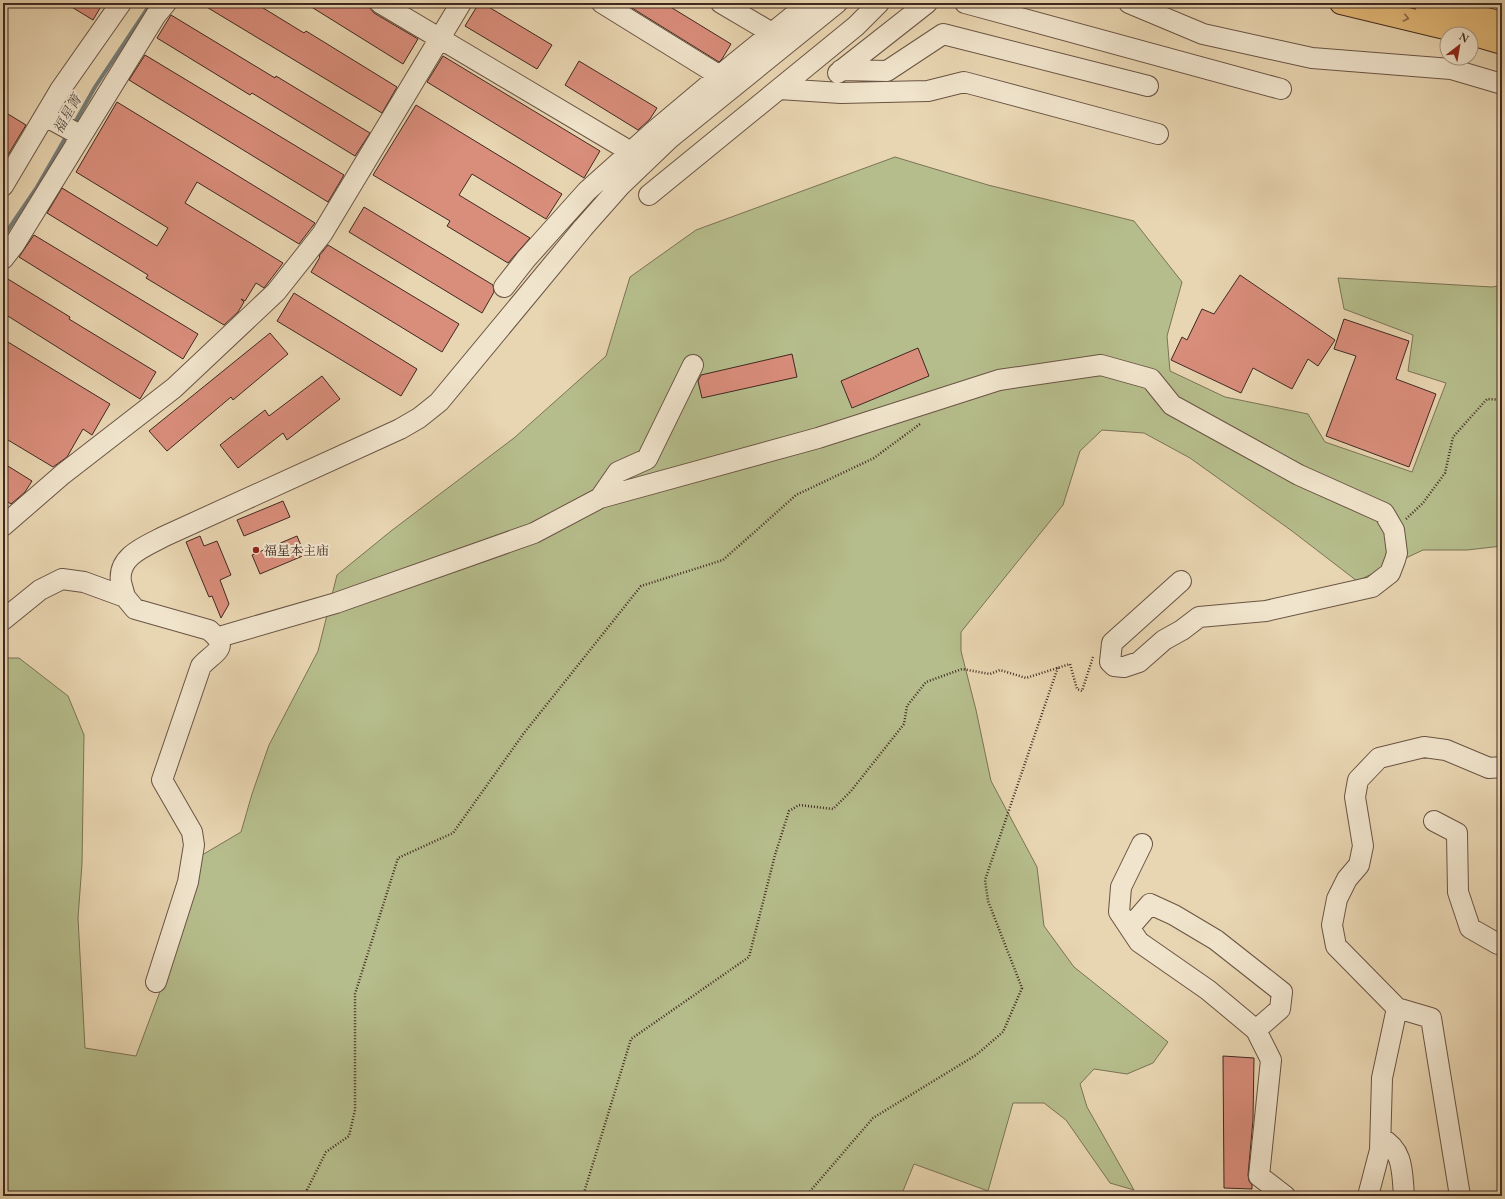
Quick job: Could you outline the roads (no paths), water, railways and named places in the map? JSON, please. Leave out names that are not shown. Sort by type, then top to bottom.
[{"type":"highway","points":[[1341,3],[1439,27]]},
{"type":"highway","points":[[1425,3],[1502,23]]},
{"type":"highway","points":[[1479,37],[1502,43]]},
{"type":"street","points":[[3,186],[60,90],[121,3]]},
{"type":"street","points":[[3,259],[14,244],[74,131],[166,3]]},
{"type":"street","points":[[380,3],[631,152]]},
{"type":"street","points":[[3,526],[64,474],[174,388],[276,292],[322,234],[439,37],[461,3]]},
{"type":"street","points":[[602,3],[720,76]]},
{"type":"street","points":[[721,3],[772,33]]},
{"type":"street","points":[[504,286],[587,191],[720,76],[809,3]]},
{"type":"street","points":[[156,982],[188,882],[194,845],[192,832],[162,780],[201,666],[210,656],[217,652],[220,645],[218,637],[209,630],[135,609],[125,597],[121,581],[123,566],[131,554],[165,536],[400,430],[419,418],[439,402],[583,228],[621,185],[669,139],[837,3]]},
{"type":"street","points":[[649,195],[856,26],[879,3]]},
{"type":"street","points":[[785,83],[830,79],[927,3]]},
{"type":"street","points":[[965,3],[1281,89]]},
{"type":"street","points":[[1129,3],[1203,34],[1312,58],[1451,69],[1502,84]]},
{"type":"street","points":[[841,70],[887,71],[943,34],[1148,86]]},
{"type":"street","points":[[785,83],[841,93],[928,91],[964,82],[1158,134]]},
{"type":"street","points":[[45,116],[74,131]]},
{"type":"street","points":[[600,498],[618,472],[647,459],[693,365]]},
{"type":"street","points":[[218,637],[336,603],[534,533],[600,498],[818,438],[999,380],[1101,365],[1151,379],[1172,405],[1299,476],[1384,513],[1394,530],[1398,553],[1390,573],[1372,587],[1266,611],[1200,616],[1182,630],[1164,640],[1139,662],[1124,667],[1114,666],[1110,662],[1112,643],[1182,581]]},
{"type":"street","points":[[3,620],[40,590],[62,579],[84,582],[125,597]]},
{"type":"street","points":[[1460,1196],[1430,1018],[1397,1008],[1336,946],[1332,925],[1337,899],[1347,880],[1359,865],[1363,846],[1354,796],[1358,780],[1379,758],[1424,747],[1446,750],[1489,768],[1502,768]]},
{"type":"street","points":[[1434,821],[1457,833],[1458,892],[1470,928],[1498,944],[1502,944]]},
{"type":"street","points":[[1142,844],[1121,887],[1119,912],[1139,942],[1208,990],[1256,1030],[1271,1060],[1259,1176],[1286,1196]]},
{"type":"street","points":[[1130,928],[1150,904],[1174,915],[1216,940],[1282,992],[1280,1009],[1256,1030]]},
{"type":"street","points":[[1368,1196],[1380,1150],[1382,1078],[1397,1008]]},
{"type":"street","points":[[1381,1138],[1388,1142],[1400,1157],[1404,1196]]},
{"type":"waterway","name":"福星箐","points":[[73,126],[95,87],[151,3]]},
{"type":"waterway","name":"福星箐","points":[[3,237],[37,187],[67,135]]},
{"type":"place","name":"福星本主庙","points":[[256,550]]}]
